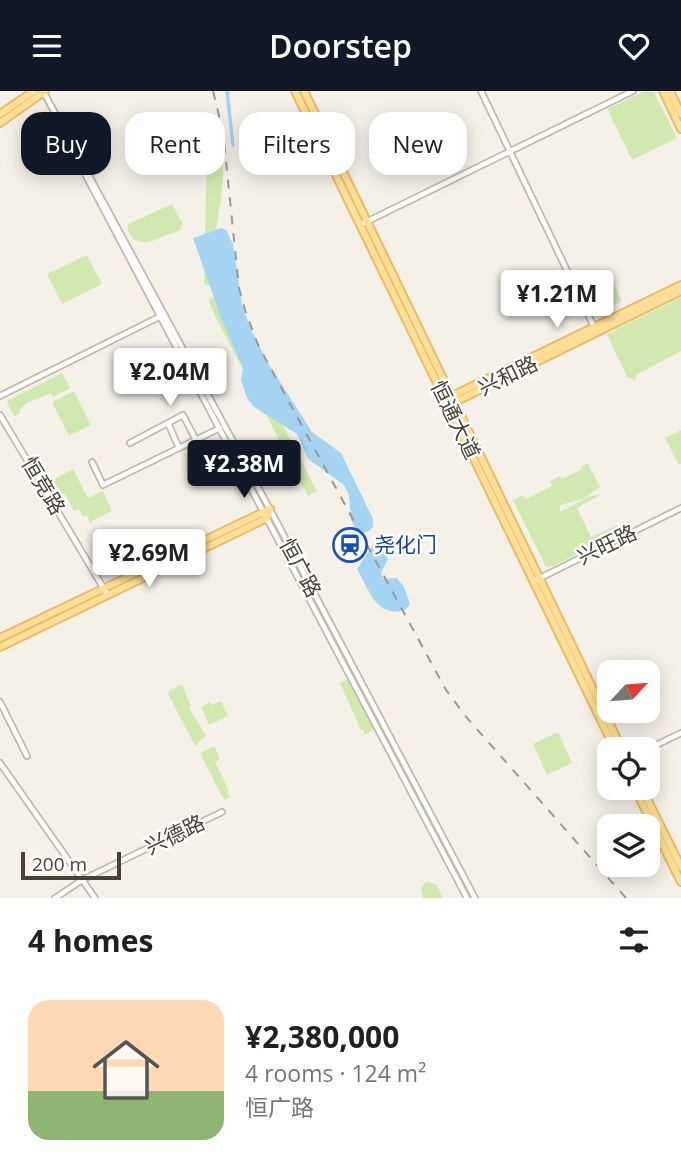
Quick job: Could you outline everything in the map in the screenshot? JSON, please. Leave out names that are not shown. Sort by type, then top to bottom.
[{"type":"main road","points":[[0,114],[34,91]]},
{"type":"main road","name":"恒通大道","points":[[295,91],[616,737]]},
{"type":"main road","name":"恒通大道","points":[[304,91],[363,224]]},
{"type":"main road","points":[[663,91],[681,129]]},
{"type":"main road","points":[[670,91],[681,114]]},
{"type":"main road","points":[[0,123],[43,92]]},
{"type":"main road","name":"兴和路","points":[[450,401],[681,285]]},
{"type":"main road","name":"兴和路","points":[[595,329],[681,291]]},
{"type":"main road","points":[[0,638],[267,513]]},
{"type":"main road","name":"恒通大道","points":[[537,580],[609,737]]},
{"type":"main road","points":[[0,647],[105,591]]},
{"type":"main road","points":[[640,800],[681,882]]},
{"type":"main road","points":[[648,800],[681,867]]},
{"type":"street","points":[[481,91],[595,329]]},
{"type":"street","points":[[363,224],[633,91]]},
{"type":"street","name":"恒广路","points":[[43,92],[267,513],[467,898]]},
{"type":"street","name":"恒广路","points":[[43,92],[475,898]]},
{"type":"street","points":[[0,396],[161,316]]},
{"type":"street","name":"恒竞路","points":[[0,415],[105,591]]},
{"type":"street","points":[[130,443],[183,415],[196,440]]},
{"type":"street","points":[[168,423],[179,448]]},
{"type":"street","points":[[92,462],[103,485],[220,428]]},
{"type":"street","name":"兴旺路","points":[[537,580],[681,508]]},
{"type":"street","points":[[0,702],[27,756]]},
{"type":"street","points":[[660,744],[681,733]]},
{"type":"street","points":[[1,767],[95,898]]},
{"type":"street","name":"兴德路","points":[[55,898],[82,880],[222,812]]},
{"type":"green space","points":[[645,91],[654,92],[677,138],[632,160],[607,109]]},
{"type":"green space","points":[[206,175],[223,175],[213,257],[216,285],[204,283]]},
{"type":"green space","points":[[172,204],[183,224],[180,230],[146,243],[133,239],[128,231],[128,224]]},
{"type":"green space","points":[[87,255],[102,284],[62,304],[47,274]]},
{"type":"green space","points":[[597,269],[608,273],[621,299],[620,302],[601,310],[596,307],[583,280],[587,274]]},
{"type":"green space","points":[[216,297],[317,491],[308,496],[214,314],[209,302],[210,298]]},
{"type":"green space","points":[[681,297],[681,351],[636,375],[635,380],[627,377],[607,334]]},
{"type":"green space","points":[[62,373],[70,388],[53,397],[51,393],[27,403],[20,409],[19,414],[14,416],[8,400]]},
{"type":"green space","points":[[74,391],[91,425],[69,436],[52,402]]},
{"type":"green space","points":[[681,430],[681,464],[679,465],[665,438]]},
{"type":"green space","points":[[586,464],[600,487],[583,499],[560,505],[560,512],[588,497],[602,494],[577,508],[591,537],[617,525],[623,532],[546,567],[513,500],[523,495],[526,499],[552,486],[550,481],[560,476],[562,479],[582,469]]},
{"type":"green space","points":[[73,469],[88,498],[103,491],[112,511],[92,521],[91,525],[87,516],[83,517],[79,509],[74,511],[65,494],[57,492],[51,481]]},
{"type":"green space","points":[[348,679],[374,729],[364,735],[340,683]]},
{"type":"green space","points":[[182,684],[191,706],[189,708],[206,736],[195,746],[168,694]]},
{"type":"green space","points":[[221,701],[228,716],[209,725],[201,707],[210,702],[212,705]]},
{"type":"green space","points":[[558,732],[572,763],[547,775],[533,744]]},
{"type":"green space","points":[[215,747],[220,759],[215,762],[229,791],[227,792],[230,797],[224,800],[200,753]]},
{"type":"green space","points":[[427,881],[437,885],[443,898],[423,898],[421,888]]},
{"type":"water","points":[[221,228],[226,230],[233,244],[242,304],[250,327],[268,363],[312,432],[341,453],[373,519],[373,527],[368,532],[360,533],[355,529],[351,519],[349,495],[344,485],[308,459],[297,434],[254,407],[247,398],[241,380],[243,368],[221,318],[193,238]]},
{"type":"water","points":[[375,542],[381,544],[388,559],[381,573],[383,579],[397,578],[404,587],[410,604],[405,610],[395,612],[380,606],[357,569]]},
{"type":"waterway","points":[[227,91],[233,145]]},
{"type":"railway","points":[[213,91],[223,132],[239,288],[258,345],[446,690],[467,718],[626,898]]},
{"type":"place","name":"尧化门","points":[[350,545]]}]
